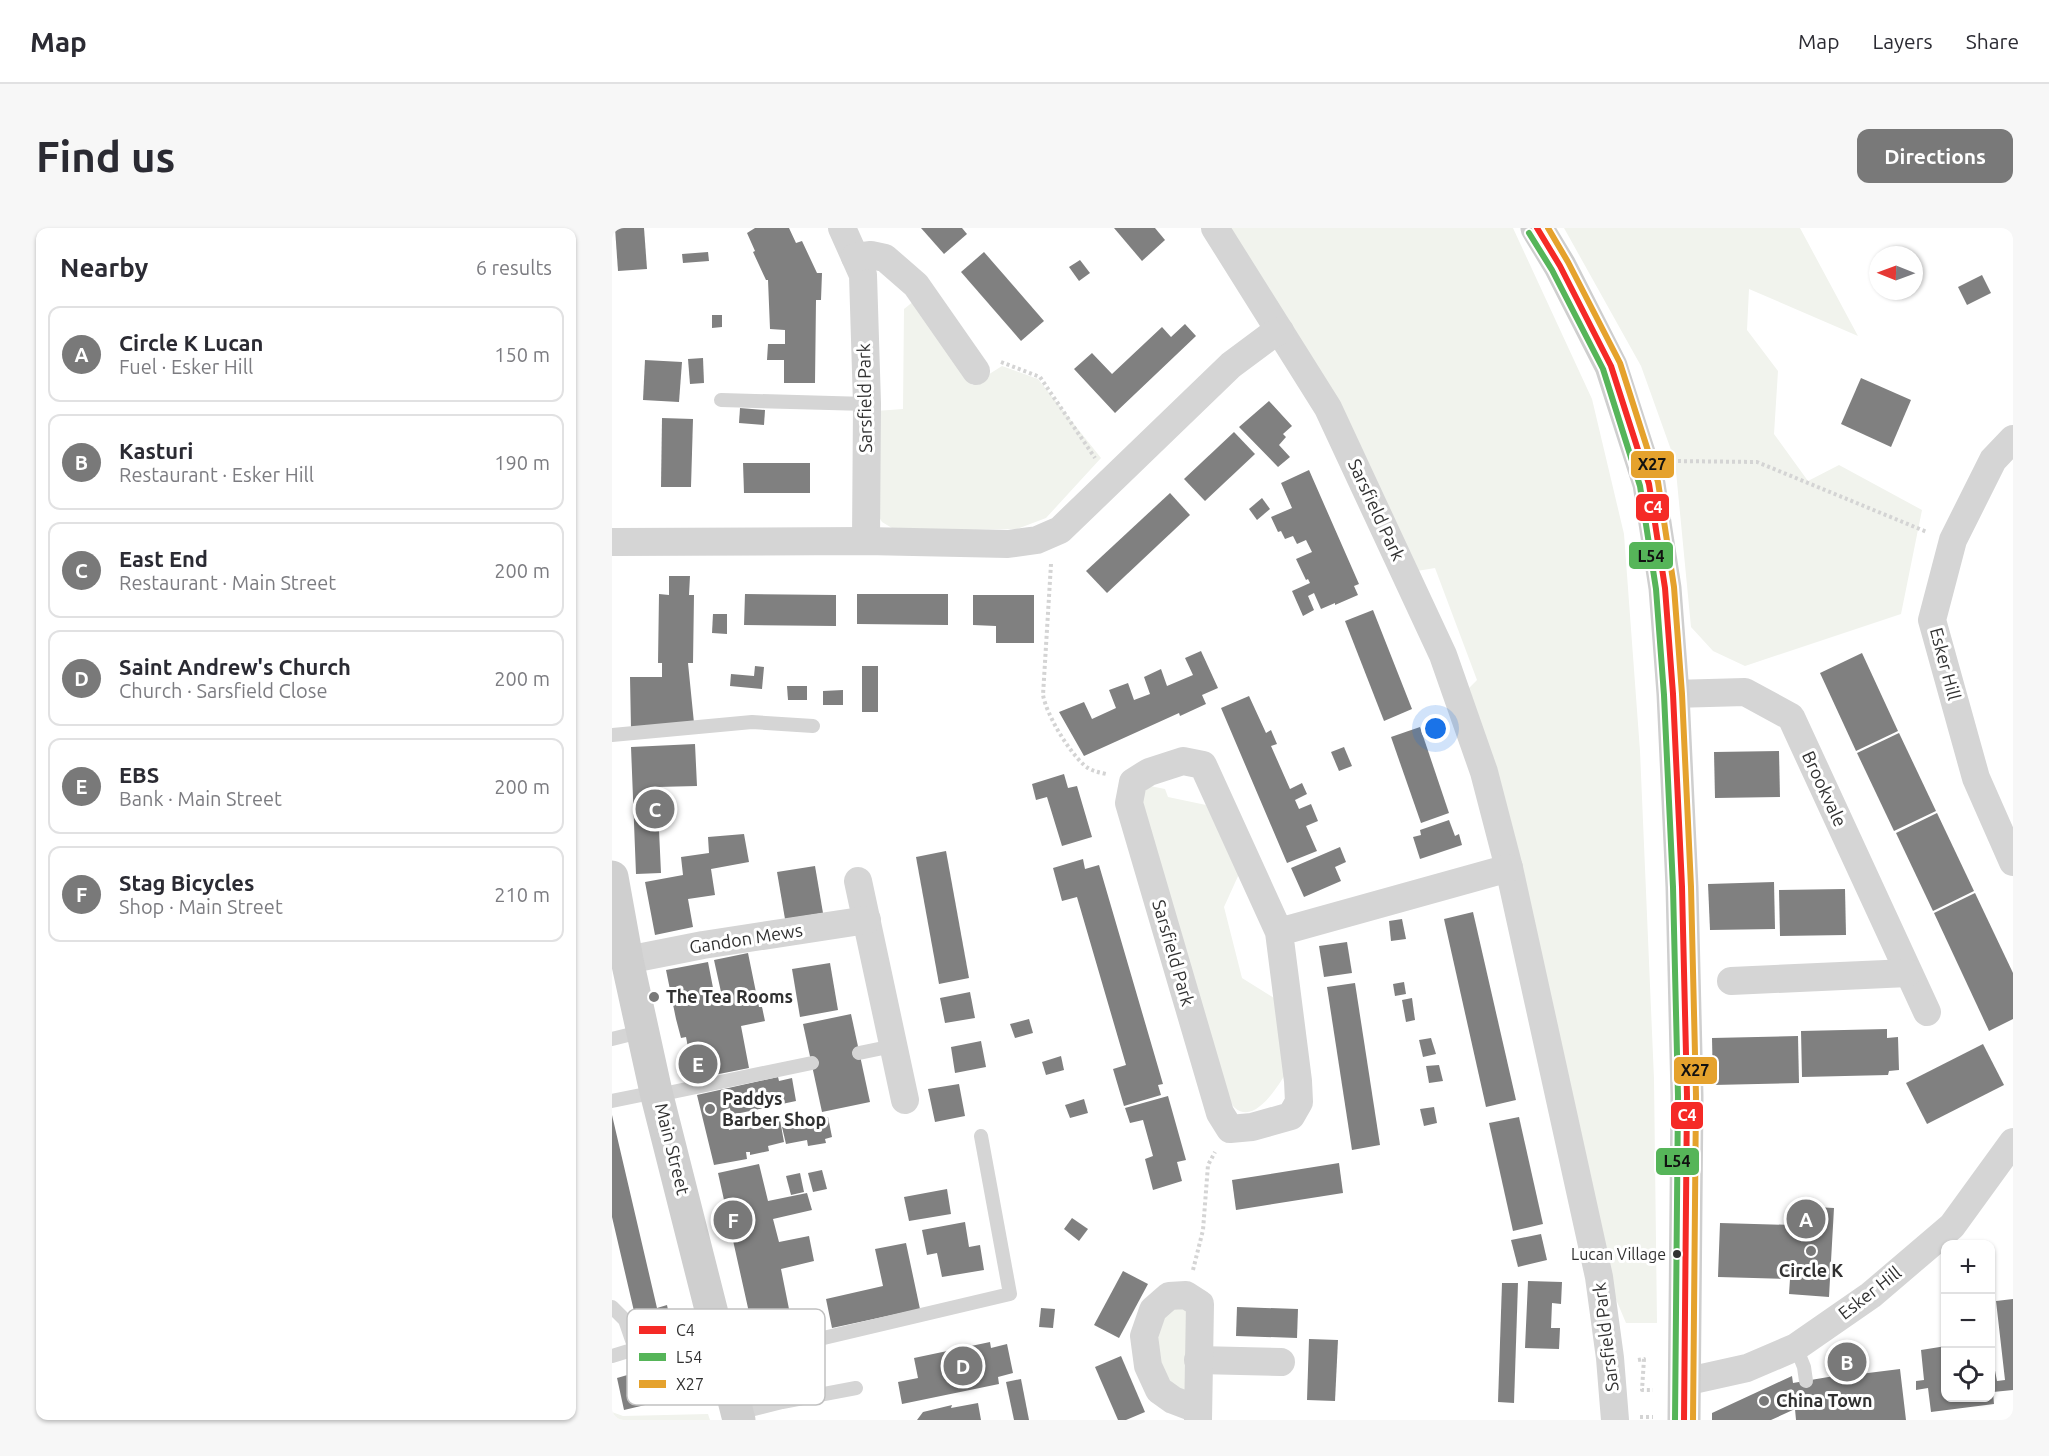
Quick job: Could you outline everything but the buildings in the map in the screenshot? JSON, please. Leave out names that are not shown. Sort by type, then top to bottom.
[{"type":"main road","points":[[1537,228],[1560,266],[1611,366],[1649,484],[1665,588],[1673,693],[1682,887],[1687,1096],[1684,1420]]},
{"type":"main road","name":"Main Street","points":[[612,877],[627,960],[657,1093],[712,1309]]},
{"type":"street","name":"Sarsfield Park","points":[[842,228],[863,275],[867,404],[866,541]]},
{"type":"street","name":"Sarsfield Park","points":[[1215,228],[1328,408],[1443,655],[1484,772],[1509,868],[1599,1277],[1610,1358],[1615,1420]]},
{"type":"street","points":[[855,257],[871,255],[885,258],[916,285],[976,371]]},
{"type":"street","points":[[612,542],[866,541],[1008,544],[1037,540],[1060,530],[1231,365],[1280,331]]},
{"type":"street","name":"Esker Hill","points":[[2013,439],[1993,460],[1953,540],[1932,620],[1976,778],[2013,862]]},
{"type":"street","name":"Brookvale","points":[[1673,693],[1745,692],[1791,717],[1927,1012]]},
{"type":"street","name":"Sarsfield Park","points":[[1184,761],[1203,765],[1279,932],[1299,1102],[1291,1116],[1252,1127],[1230,1129],[1220,1113],[1128,803],[1133,782],[1149,772],[1184,761]]},
{"type":"street","points":[[1279,932],[1509,868]]},
{"type":"street","points":[[858,880],[905,1100]]},
{"type":"street","name":"Gandon Mews","points":[[627,960],[703,945],[867,920]]},
{"type":"street","points":[[1731,981],[1908,973]]},
{"type":"street","name":"Esker Hill","points":[[1684,1382],[1747,1368],[1796,1347],[1871,1295],[1952,1226],[2013,1142]]},
{"type":"street","points":[[1186,1295],[1200,1304],[1197,1414],[1159,1390],[1148,1366],[1144,1336],[1153,1310],[1169,1296],[1186,1295]]},
{"type":"street","points":[[1198,1360],[1281,1362]]},
{"type":"lane","points":[[721,400],[867,404]]},
{"type":"lane","points":[[612,735],[752,722],[813,726]]},
{"type":"lane","points":[[612,1039],[644,1031]]},
{"type":"lane","points":[[859,1053],[893,1047]]},
{"type":"lane","points":[[612,1101],[812,1063]]},
{"type":"lane","points":[[825,1338],[1010,1294],[981,1136]]},
{"type":"lane","points":[[612,1307],[624,1320],[627,1328]]},
{"type":"lane","points":[[1796,1347],[1804,1367],[1806,1381]]},
{"type":"lane","points":[[612,1356],[627,1351]]},
{"type":"lane","points":[[825,1394],[856,1389]]},
{"type":"lane","points":[[739,1417],[773,1405]]},
{"type":"path","points":[[1003,363],[1040,377],[1101,466]]},
{"type":"path","points":[[1667,461],[1757,462],[1933,535]]},
{"type":"path","points":[[1049,556],[1051,563],[1043,695],[1045,708],[1073,752],[1086,766],[1106,774]]},
{"type":"path","points":[[1190,1278],[1203,1230],[1208,1166],[1215,1152]]},
{"type":"shaded area","points":[[1224,228],[1513,228],[1592,399],[1624,534],[1640,751],[1654,1079],[1657,1323],[1626,1323],[1615,1297],[1466,691],[1477,680],[1435,568],[1417,571]]},
{"type":"shaded area","points":[[1564,228],[1800,228],[1858,336],[1749,289],[1747,330],[1778,371],[1774,434],[1808,481],[1839,465],[1922,510],[1901,614],[1745,666],[1713,651],[1691,627],[1675,461],[1641,366]]},
{"type":"shaded area","points":[[914,301],[972,385],[1002,366],[1038,379],[1101,458],[1046,518],[1017,529],[897,531],[882,522],[872,505],[876,411],[903,409],[904,309]]},
{"type":"shaded area","points":[[1150,786],[1165,789],[1168,797],[1206,805],[1239,874],[1224,907],[1242,978],[1274,998],[1286,1073],[1265,1102],[1250,1112],[1243,1112],[1235,1108],[1228,1095],[1140,796]]},
{"type":"shaded area","points":[[1193,1306],[1191,1394],[1181,1399],[1155,1364],[1160,1310]]},
{"type":"shaded area","points":[[612,1412],[623,1416],[708,1414],[710,1420],[612,1420]]},
{"type":"transit line","name":"C4","points":[[1537,228],[1560,266],[1611,366],[1649,484],[1665,588],[1673,694],[1682,887],[1687,1096],[1684,1420]]},
{"type":"transit line","name":"X27","points":[[1548,228],[1620,363],[1658,482],[1674,587],[1682,694],[1691,887],[1696,1096],[1693,1420]]},
{"type":"transit line","name":"L54","points":[[1529,233],[1552,270],[1603,369],[1640,486],[1656,589],[1664,695],[1673,887],[1678,1096],[1675,1420]]},
{"type":"place","name":"East End","points":[[655,809]]},
{"type":"place","name":"The Tea Rooms","points":[[654,997]]},
{"type":"place","name":"EBS","points":[[698,1064]]},
{"type":"place","name":"Paddys Barber Shop","points":[[710,1109]]},
{"type":"place","name":"Circle K Lucan","points":[[1806,1219]]},
{"type":"place","name":"Stag Bicycles","points":[[733,1220]]},
{"type":"place","name":"Circle K","points":[[1811,1251]]},
{"type":"place","name":"Lucan Village","points":[[1677,1254]]},
{"type":"place","name":"Kasturi","points":[[1847,1362]]},
{"type":"place","name":"Saint Andrew's Church","points":[[963,1366]]},
{"type":"place","name":"China Town","points":[[1764,1401]]}]
